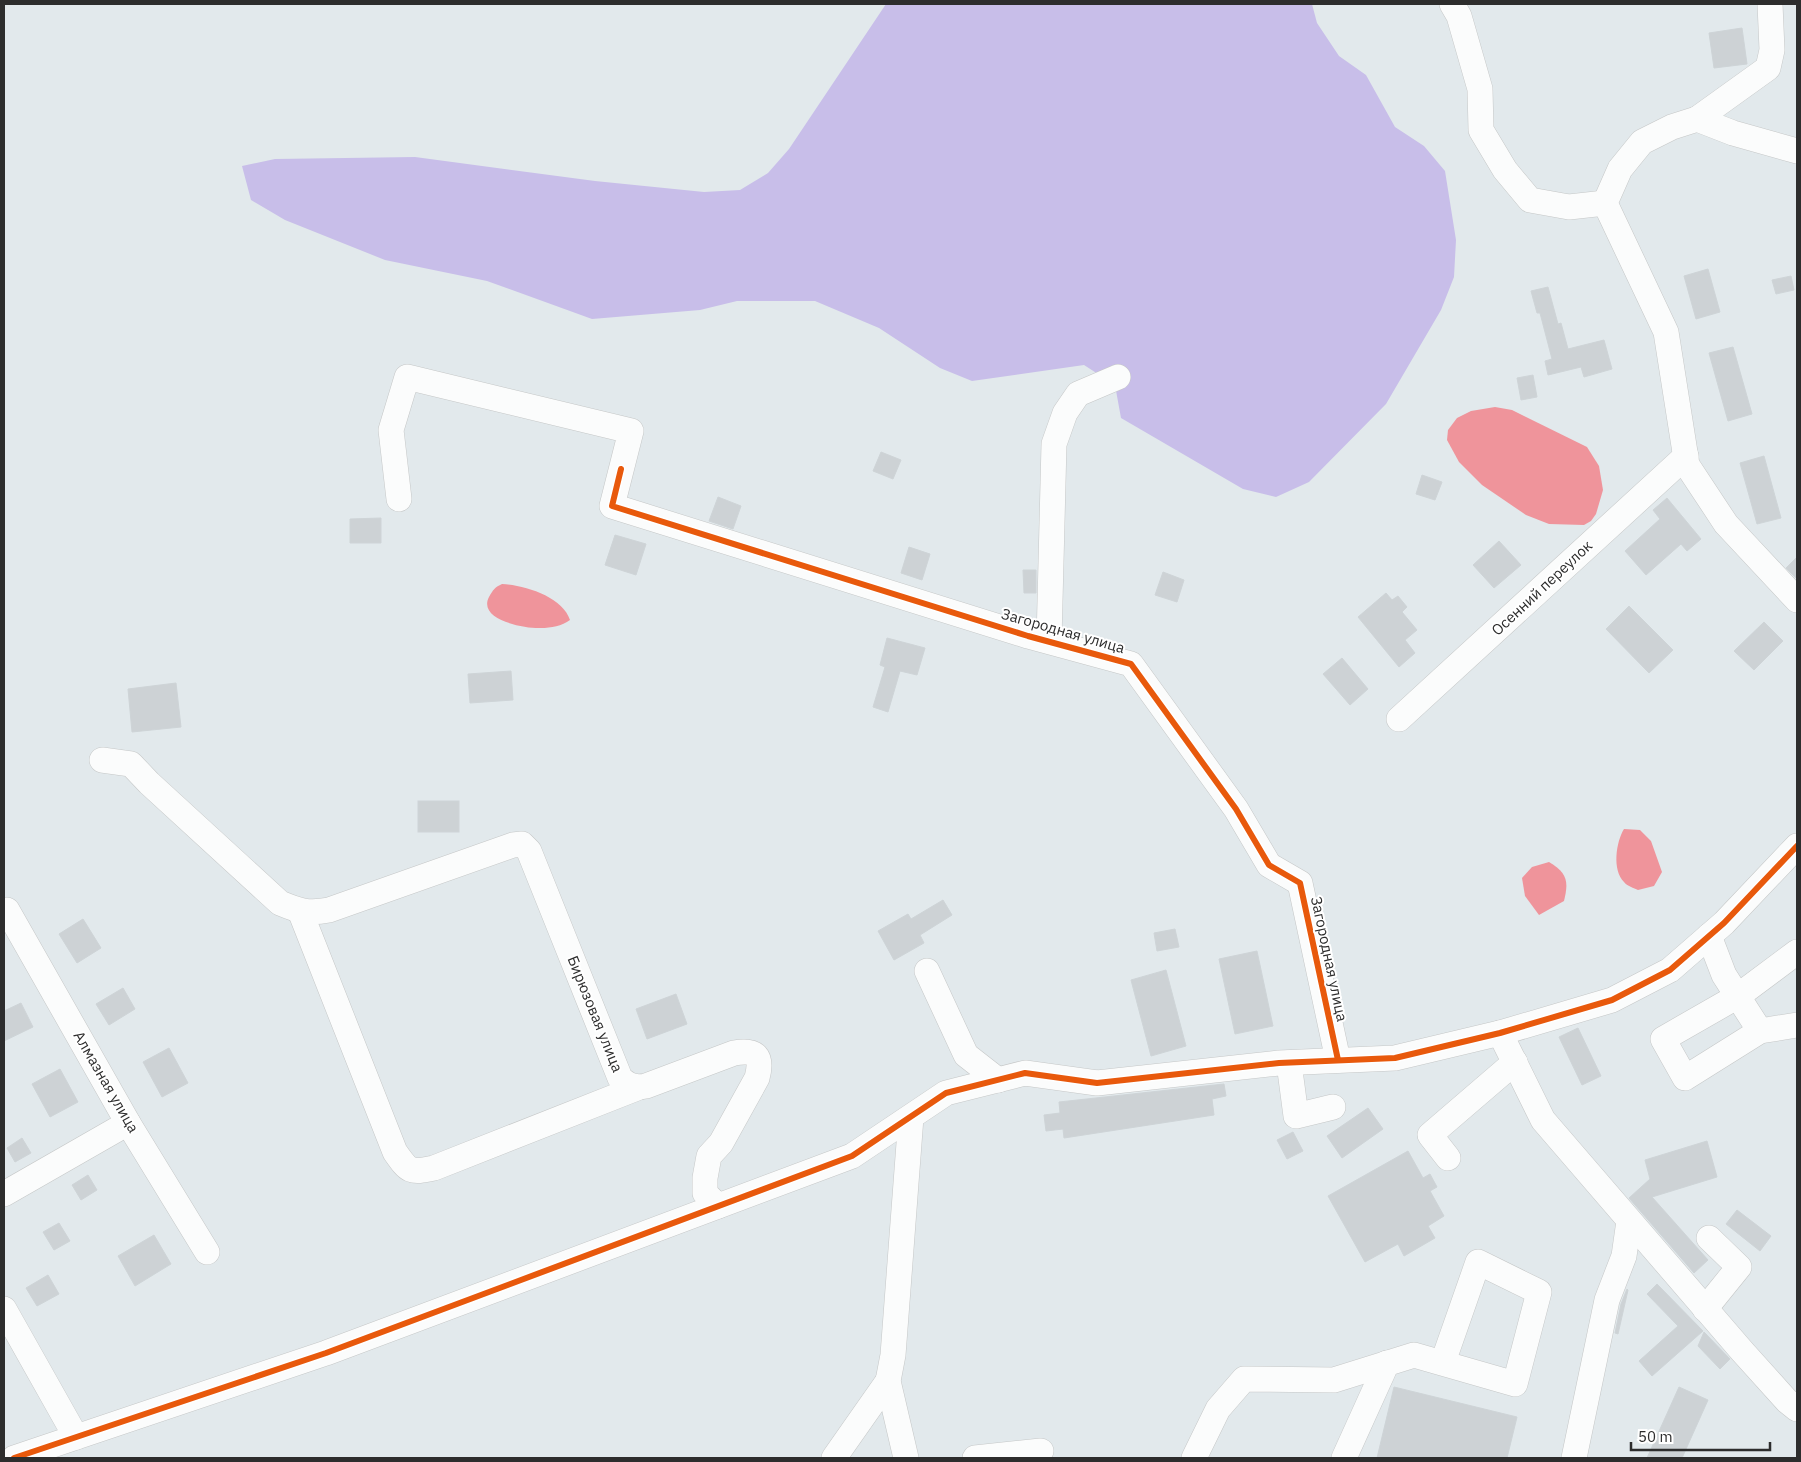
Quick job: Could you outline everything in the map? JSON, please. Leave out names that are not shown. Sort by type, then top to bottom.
[{"type":"street","points":[[1452,4],[1459,16],[1480,89],[1481,130],[1505,170],[1530,200],[1569,206],[1605,202]]},
{"type":"street","points":[[1770,4],[1772,50],[1768,68],[1697,119],[1672,127],[1642,142],[1620,169],[1605,202],[1666,332],[1687,464],[1726,524],[1797,600]]},
{"type":"street","points":[[1697,119],[1733,133],[1797,152]]},
{"type":"street","name":"Загородная улица","points":[[399,499],[391,430],[407,377],[630,431],[612,506],[1050,641],[1131,664],[1236,809],[1269,865],[1300,883],[1338,1060]]},
{"type":"street","points":[[1050,641],[1054,444],[1065,413],[1078,394],[1118,377]]},
{"type":"street","name":"Осенний переулок","points":[[1399,719],[1686,456]]},
{"type":"street","points":[[102,760],[131,764],[149,783],[280,903],[300,912],[395,1152],[406,1167],[417,1172],[434,1168],[637,1088]]},
{"type":"street","name":"Бирюзовая улица","points":[[300,912],[314,913],[329,910],[513,845],[522,844],[529,851],[620,1078],[627,1084],[637,1088],[734,1053],[744,1051],[757,1057],[760,1066],[757,1078],[721,1143],[709,1156],[705,1178],[706,1194],[718,1206]]},
{"type":"street","points":[[14,1458],[326,1353],[852,1156],[946,1093],[1025,1073],[1097,1083],[1288,1063],[1396,1058],[1500,1033],[1612,1000],[1670,970],[1724,923],[1797,846]]},
{"type":"street","name":"Алмазная улица","points":[[7,910],[128,1123],[207,1252]]},
{"type":"street","points":[[1709,936],[1724,975],[1760,1031]]},
{"type":"street","points":[[1797,952],[1738,996],[1663,1039],[1685,1078],[1760,1031],[1797,1025]]},
{"type":"street","points":[[927,972],[966,1055],[998,1080]]},
{"type":"street","points":[[1500,1033],[1543,1120],[1705,1309],[1787,1401],[1797,1409]]},
{"type":"street","points":[[1448,1158],[1430,1135],[1515,1062]]},
{"type":"street","points":[[1288,1063],[1296,1116],[1333,1107]]},
{"type":"street","points":[[906,1458],[888,1381],[893,1355],[911,1117]]},
{"type":"street","points":[[4,1194],[128,1123]]},
{"type":"street","points":[[1574,1458],[1607,1300],[1624,1256],[1629,1221]]},
{"type":"street","points":[[1705,1309],[1739,1267],[1709,1238]]},
{"type":"street","points":[[1194,1458],[1218,1409],[1244,1379],[1334,1380],[1414,1354],[1515,1384],[1539,1292],[1478,1262],[1443,1362]]},
{"type":"street","points":[[4,1308],[76,1438]]},
{"type":"street","points":[[1344,1458],[1387,1363]]},
{"type":"street","points":[[834,1458],[888,1381]]},
{"type":"street","points":[[975,1458],[1041,1451]]},
{"type":"shaded area","points":[[886,4],[1312,4],[1317,23],[1339,56],[1366,75],[1395,127],[1424,146],[1445,171],[1456,240],[1454,277],[1441,310],[1386,404],[1309,482],[1276,497],[1243,489],[1121,418],[1115,385],[1084,365],[972,381],[940,368],[879,328],[815,301],[737,301],[700,310],[592,319],[487,281],[385,260],[285,220],[251,200],[242,166],[275,159],[415,157],[595,181],[704,192],[740,190],[768,173],[789,149]]},
{"type":"shaded area","points":[[1495,407],[1512,410],[1587,447],[1599,466],[1603,490],[1596,514],[1591,521],[1584,525],[1549,524],[1526,515],[1482,485],[1459,462],[1447,440],[1448,430],[1457,418],[1471,411]]},
{"type":"shaded area","points":[[502,584],[521,587],[542,594],[560,605],[570,620],[564,624],[545,628],[525,627],[505,622],[490,612],[487,605],[493,591]]},
{"type":"shaded area","points":[[1624,829],[1640,830],[1651,841],[1662,872],[1654,886],[1638,890],[1627,885],[1620,877],[1616,856]]},
{"type":"shaded area","points":[[1549,862],[1563,874],[1566,883],[1566,894],[1564,901],[1539,915],[1525,896],[1522,878],[1532,867]]},
{"type":"building","points":[[1742,28],[1747,64],[1714,68],[1709,33]]},
{"type":"building","points":[[1708,269],[1720,312],[1696,319],[1684,276]]},
{"type":"building","points":[[1791,276],[1794,290],[1776,294],[1772,280]]},
{"type":"building","points":[[1548,287],[1558,324],[1561,323],[1568,349],[1604,340],[1612,369],[1584,377],[1581,367],[1548,375],[1545,361],[1552,359],[1540,313],[1537,313],[1531,291]]},
{"type":"building","points":[[1733,347],[1752,414],[1728,421],[1709,353]]},
{"type":"building","points":[[1533,375],[1537,397],[1521,400],[1517,378]]},
{"type":"building","points":[[881,452],[901,460],[893,479],[873,471]]},
{"type":"building","points":[[1764,456],[1781,518],[1757,524],[1740,463]]},
{"type":"building","points":[[1422,475],[1442,482],[1435,500],[1416,494]]},
{"type":"building","points":[[718,497],[741,506],[733,529],[709,521]]},
{"type":"building","points":[[1667,498],[1701,539],[1687,551],[1681,544],[1646,575],[1625,551],[1660,519],[1653,510]]},
{"type":"building","points":[[381,518],[381,543],[350,543],[350,519]]},
{"type":"building","points":[[615,535],[646,544],[636,575],[605,565]]},
{"type":"building","points":[[1499,541],[1521,565],[1494,588],[1473,565]]},
{"type":"building","points":[[909,547],[930,554],[922,580],[901,573]]},
{"type":"building","points":[[1797,557],[1797,577],[1796,578],[1786,568]]},
{"type":"building","points":[[1023,570],[1036,570],[1036,593],[1024,593]]},
{"type":"building","points":[[1163,572],[1184,580],[1177,602],[1155,595]]},
{"type":"building","points":[[1386,593],[1392,600],[1398,596],[1407,607],[1402,612],[1417,630],[1405,640],[1415,653],[1399,667],[1358,617]]},
{"type":"building","points":[[1629,606],[1673,650],[1649,673],[1606,629]]},
{"type":"building","points":[[1764,622],[1783,641],[1754,670],[1734,651]]},
{"type":"building","points":[[887,638],[925,648],[917,675],[900,671],[888,712],[873,707],[885,667],[880,665]]},
{"type":"building","points":[[1342,658],[1368,689],[1350,705],[1323,674]]},
{"type":"building","points":[[511,671],[513,700],[470,703],[468,674]]},
{"type":"building","points":[[176,683],[181,727],[132,732],[128,689]]},
{"type":"building","points":[[418,801],[459,801],[459,832],[418,832]]},
{"type":"building","points":[[943,900],[952,915],[920,935],[924,943],[894,960],[878,931],[908,914],[911,919]]},
{"type":"building","points":[[83,919],[101,948],[77,963],[59,934]]},
{"type":"building","points":[[1175,929],[1179,947],[1157,951],[1154,933]]},
{"type":"building","points":[[1257,951],[1273,1026],[1235,1034],[1219,959]]},
{"type":"building","points":[[1166,970],[1186,1046],[1151,1056],[1131,980]]},
{"type":"building","points":[[123,988],[135,1009],[109,1025],[96,1004]]},
{"type":"building","points":[[676,994],[687,1024],[647,1039],[636,1009]]},
{"type":"building","points":[[21,1003],[33,1027],[4,1041],[4,1011]]},
{"type":"building","points":[[1578,1028],[1601,1076],[1582,1085],[1559,1037]]},
{"type":"building","points":[[169,1048],[188,1083],[162,1097],[143,1062]]},
{"type":"building","points":[[60,1069],[78,1102],[50,1117],[32,1084]]},
{"type":"building","points":[[1224,1084],[1226,1096],[1212,1099],[1214,1115],[1064,1138],[1063,1129],[1046,1131],[1044,1115],[1060,1113],[1059,1102]]},
{"type":"building","points":[[1368,1108],[1383,1129],[1342,1158],[1327,1136]]},
{"type":"building","points":[[1293,1132],[1303,1151],[1287,1159],[1277,1140]]},
{"type":"building","points":[[22,1138],[31,1153],[15,1162],[7,1148]]},
{"type":"building","points":[[1707,1141],[1717,1177],[1652,1197],[1708,1260],[1694,1273],[1629,1198],[1650,1179],[1645,1160]]},
{"type":"building","points":[[1408,1151],[1423,1178],[1430,1174],[1437,1187],[1430,1191],[1444,1216],[1428,1226],[1435,1238],[1404,1256],[1398,1244],[1365,1262],[1328,1196]]},
{"type":"building","points":[[88,1175],[97,1190],[81,1200],[72,1185]]},
{"type":"building","points":[[1737,1210],[1771,1236],[1760,1251],[1726,1224]]},
{"type":"building","points":[[59,1223],[70,1241],[54,1250],[43,1232]]},
{"type":"building","points":[[154,1235],[171,1264],[135,1286],[118,1256]]},
{"type":"building","points":[[48,1275],[59,1294],[37,1306],[26,1288]]},
{"type":"building","points":[[1657,1284],[1703,1331],[1652,1376],[1639,1361],[1678,1326],[1647,1294]]},
{"type":"building","points":[[1627,1289],[1618,1334],[1615,1333],[1621,1304]]},
{"type":"building","points":[[1704,1332],[1730,1359],[1720,1369],[1698,1346]]},
{"type":"building","points":[[1394,1387],[1517,1417],[1507,1458],[1377,1458]]},
{"type":"building","points":[[1679,1387],[1708,1400],[1682,1458],[1647,1458]]},
{"type":"cycle path","points":[[621,469],[612,506],[1028,636],[1131,664],[1236,809],[1269,865],[1300,883],[1338,1060]]},
{"type":"cycle path","points":[[14,1458],[326,1353],[852,1156],[946,1093],[1025,1073],[1097,1083],[1279,1063],[1395,1058],[1500,1033],[1612,1000],[1670,970],[1724,923],[1797,846]]}]
